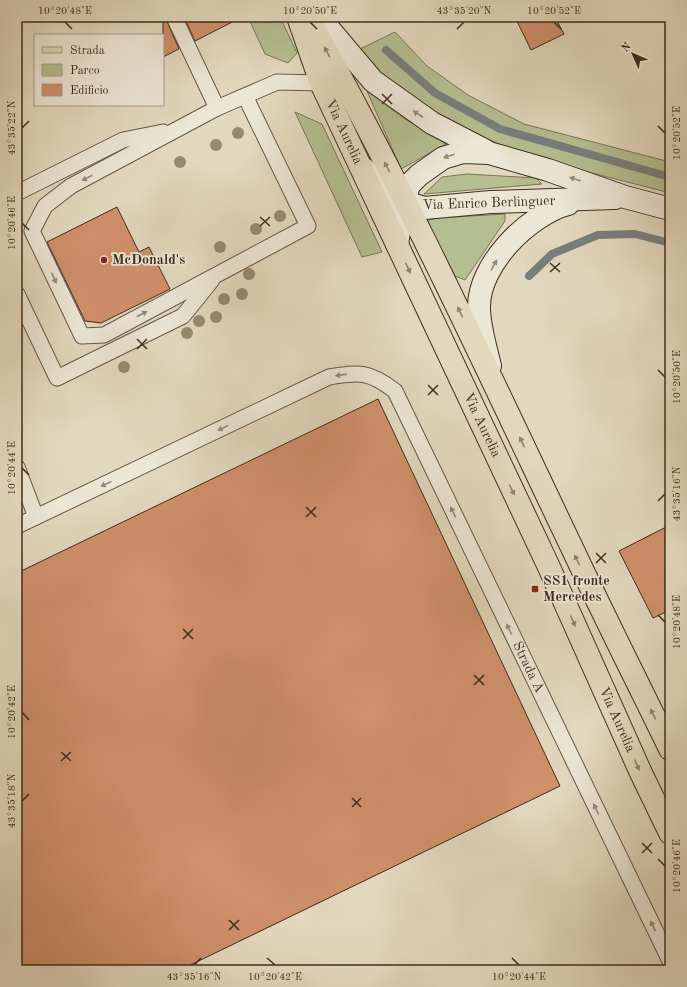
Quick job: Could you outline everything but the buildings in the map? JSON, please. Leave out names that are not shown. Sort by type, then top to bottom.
[{"type":"main road","name":"Via Aurelia","points":[[298,17],[321,83],[459,379],[548,565],[641,773],[670,833]]},
{"type":"main road","name":"Via Aurelia","points":[[308,17],[340,74],[404,202],[438,265],[575,554],[670,749]]},
{"type":"street","name":"Via Enrico Berlinguer","points":[[320,17],[373,81],[432,123],[489,153],[548,170],[625,197],[670,209]]},
{"type":"street","name":"Via Enrico Berlinguer","points":[[489,153],[463,152],[443,158],[409,185],[404,202],[424,208],[491,202],[625,197]]},
{"type":"street","points":[[360,164],[383,190],[393,198],[404,202],[397,244]]},
{"type":"street","name":"Via Enrico Berlinguer","points":[[494,383],[479,308],[483,286],[497,259],[521,229],[545,214],[564,205],[585,199]]},
{"type":"lane","points":[[174,17],[217,108]]},
{"type":"lane","points":[[245,96],[308,226],[104,335],[82,336],[32,230],[45,206],[71,186],[217,108],[277,82],[321,83]]},
{"type":"lane","points":[[17,193],[123,140],[181,128]]},
{"type":"lane","points":[[17,294],[57,378],[183,316],[215,276]]},
{"type":"lane","name":"Strada A","points":[[36,517],[328,377],[357,373],[379,379],[394,391],[667,956]]},
{"type":"lane","points":[[17,467],[36,517],[17,526]]},
{"type":"lane","points":[[666,970],[667,956]]},
{"type":"green space","points":[[248,17],[280,17],[297,53],[288,63],[265,54]]},
{"type":"green space","points":[[395,32],[427,66],[468,95],[524,124],[670,162],[670,193],[587,172],[502,145],[461,128],[423,106],[389,80],[360,49]]},
{"type":"green space","points":[[367,91],[405,119],[446,144],[401,169]]},
{"type":"green space","points":[[295,112],[322,124],[382,252],[362,257]]},
{"type":"green space","points":[[467,174],[536,178],[542,184],[424,194],[442,177]]},
{"type":"green space","points":[[505,214],[505,221],[465,280],[455,276],[428,225],[429,220],[437,218]]},
{"type":"waterway","points":[[386,50],[435,93],[500,129],[670,177]]},
{"type":"waterway","points":[[529,276],[552,254],[598,235],[635,234],[670,243]]},
{"type":"place","name":"McDonald's","points":[[104,260]]},
{"type":"place","name":"SS1 fronte Mercedes","points":[[535,589]]}]
